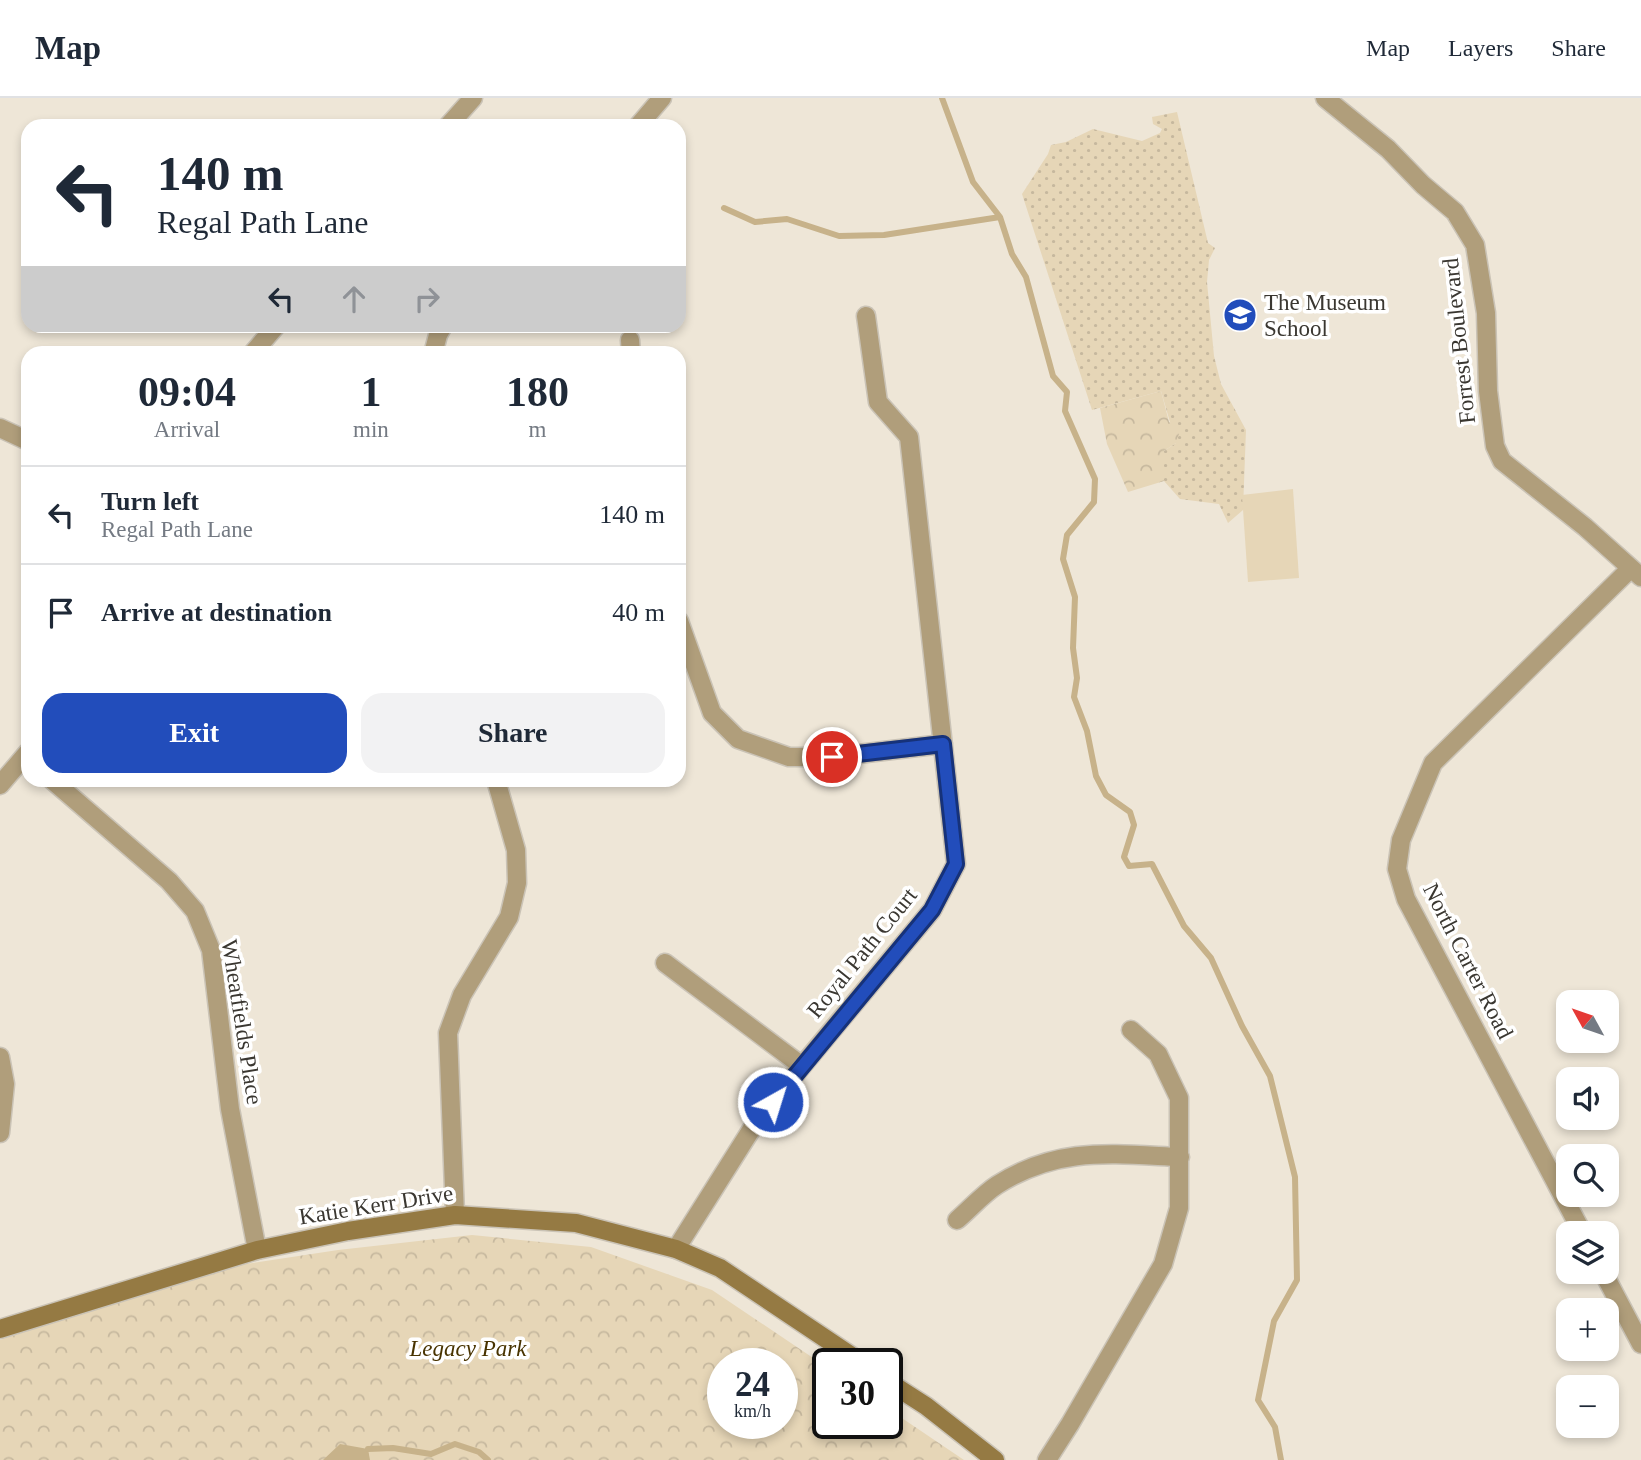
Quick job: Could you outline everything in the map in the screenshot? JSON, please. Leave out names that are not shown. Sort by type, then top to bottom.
[{"type":"street","points":[[454,119],[473,98]]},
{"type":"street","points":[[644,119],[662,98]]},
{"type":"street","name":"Forrest Boulevard","points":[[1325,98],[1388,149],[1423,185],[1455,212],[1475,245],[1486,313],[1488,391],[1495,446],[1503,461],[1585,527],[1636,573]]},
{"type":"street","name":"Royal Path Court","points":[[676,1249],[758,1119],[932,910],[956,864],[909,437],[878,402],[866,316]]},
{"type":"street","points":[[0,428],[21,438]]},
{"type":"street","name":"North Carter Road","points":[[1576,1221],[1406,899],[1397,869],[1401,840],[1433,762],[1636,573]]},
{"type":"street","points":[[686,641],[712,713],[738,739],[789,757],[832,757],[943,744]]},
{"type":"street","points":[[0,785],[21,762]]},
{"type":"street","name":"Wheatfields Place","points":[[60,787],[169,881],[195,911],[211,950],[230,1109],[257,1250]]},
{"type":"street","points":[[455,1215],[448,1033],[462,995],[509,917],[517,883],[516,850],[498,787]]},
{"type":"street","points":[[664,962],[802,1066]]},
{"type":"street","points":[[1047,1460],[1163,1264],[1179,1208],[1179,1098],[1158,1054],[1131,1030]]},
{"type":"street","points":[[0,1057],[5,1084],[0,1133]]},
{"type":"street","points":[[957,1220],[997,1185],[1045,1161],[1095,1153],[1180,1157]]},
{"type":"street","name":"Katie Kerr Drive","points":[[0,1329],[257,1250],[348,1231],[455,1215],[576,1223],[676,1249],[720,1268],[840,1348]]},
{"type":"street","points":[[1609,1284],[1641,1344]]},
{"type":"street","points":[[903,1391],[995,1460]]},
{"type":"green space","points":[[1177,112],[1208,243],[1215,248],[1209,260],[1207,282],[1214,356],[1221,384],[1246,430],[1243,510],[1228,523],[1219,504],[1180,499],[1164,481],[1164,451],[1176,443],[1161,391],[1092,410],[1022,194],[1051,145],[1066,142],[1093,129],[1142,141],[1160,133],[1162,129],[1153,124],[1152,117]]},
{"type":"green space","points":[[1161,391],[1169,422],[1176,426],[1179,434],[1176,443],[1164,451],[1164,481],[1128,492],[1107,444],[1100,408]]},
{"type":"green space","points":[[1293,489],[1299,578],[1248,582],[1242,495]]},
{"type":"green space","name":"Legacy Park","points":[[472,1235],[591,1247],[712,1290],[812,1357],[812,1439],[903,1439],[903,1419],[964,1460],[0,1460],[0,1340],[219,1268],[338,1250]]},
{"type":"shaded area","points":[[340,1444],[368,1449],[370,1460],[323,1460]]},
{"type":"waterway","points":[[942,98],[973,182],[1000,217],[1012,254],[1026,277],[1053,376],[1067,392],[1065,411],[1095,479],[1094,502],[1067,535],[1063,559],[1075,597],[1073,648],[1077,678],[1074,697],[1087,731],[1096,776],[1106,795],[1130,812],[1134,825],[1124,857],[1129,866],[1152,864],[1184,926],[1211,958],[1242,1026],[1270,1076],[1295,1177],[1297,1280],[1274,1321],[1258,1400],[1275,1427],[1281,1460]]},
{"type":"waterway","points":[[724,208],[755,222],[787,219],[839,236],[884,235],[1000,217]]},
{"type":"waterway","points":[[368,1449],[393,1448],[431,1454],[455,1444],[479,1452],[488,1460]]},
{"type":"place","name":"The Museum School","points":[[1240,315]]},
{"type":"route","points":[[773,1102],[932,910],[956,864],[943,744],[832,757]]}]
